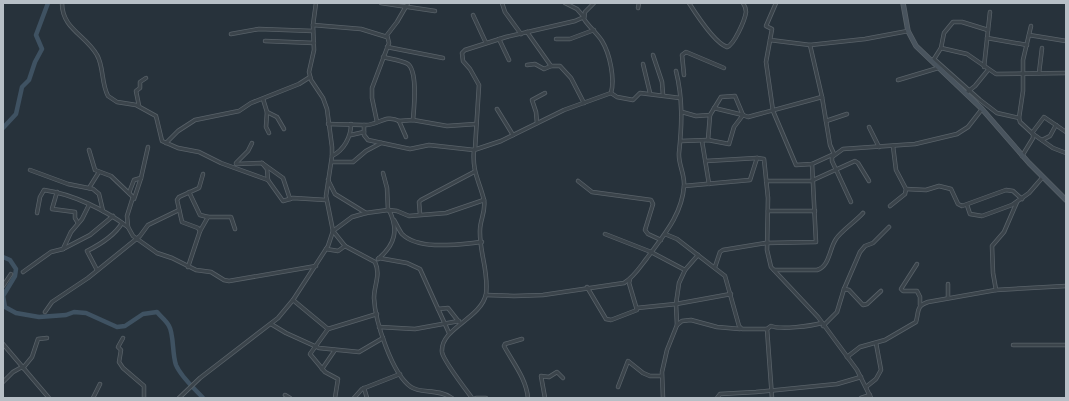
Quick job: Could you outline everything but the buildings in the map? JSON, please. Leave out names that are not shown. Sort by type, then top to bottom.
[{"type":"street","points":[[62,3],[64,16],[69,26],[93,48],[98,56],[108,96],[117,102],[140,106],[158,119],[160,138],[166,143],[178,148],[199,152],[235,165],[268,180]]},
{"type":"street","points":[[316,3],[313,25],[314,43],[310,77],[323,98],[327,109],[332,162],[326,200],[333,230],[345,246],[375,262],[378,274],[374,298],[379,327],[382,338],[400,374],[413,388],[439,391],[452,398]]},
{"type":"street","points":[[381,3],[408,5],[435,11]]},
{"type":"street","points":[[502,3],[505,12],[520,34]]},
{"type":"street","points":[[565,3],[579,11],[584,17],[585,21],[602,41],[611,63],[611,93]]},
{"type":"street","points":[[472,398],[442,354],[443,344],[450,333],[461,325],[482,304],[486,295],[487,269],[480,231],[484,210],[484,200],[474,172],[479,85],[470,69],[463,61],[462,53],[499,39],[575,21],[584,17],[585,12],[594,3]]},
{"type":"street","points":[[638,8],[639,3]]},
{"type":"street","points":[[689,3],[720,42],[724,46],[729,47],[734,40],[745,15],[746,10],[743,3]]},
{"type":"street","points":[[776,3],[766,26],[772,29],[766,62],[773,111],[796,165],[812,164],[843,149],[915,144],[957,134],[968,127],[982,109]]},
{"type":"street","points":[[903,3],[908,31],[914,44],[968,92],[1022,156],[1042,178],[1066,200]]},
{"type":"street","points":[[387,37],[408,5]]},
{"type":"street","points":[[984,66],[990,12]]},
{"type":"street","points":[[473,15],[486,43]]},
{"type":"street","points":[[933,61],[941,48],[944,33],[952,22],[962,22],[988,30]]},
{"type":"street","points":[[313,25],[361,29],[387,37]]},
{"type":"street","points":[[1031,26],[1023,60],[1020,122],[1032,134],[1053,148],[1066,154]]},
{"type":"street","points":[[231,34],[259,29],[313,31]]},
{"type":"street","points":[[556,38],[570,39],[594,30]]},
{"type":"street","points":[[770,40],[810,45],[865,39],[908,31]]},
{"type":"street","points":[[527,32],[551,66]]},
{"type":"street","points":[[1029,35],[1066,42]]},
{"type":"street","points":[[377,122],[372,98],[372,88],[388,47],[389,43],[387,37]]},
{"type":"street","points":[[987,38],[1027,45]]},
{"type":"street","points":[[499,39],[509,60]]},
{"type":"street","points":[[265,41],[314,43]]},
{"type":"street","points":[[810,45],[822,97],[830,145],[834,154],[832,159],[851,202]]},
{"type":"street","points":[[388,47],[443,58]]},
{"type":"street","points":[[941,48],[967,54],[988,70],[998,74],[1066,73]]},
{"type":"street","points":[[1039,73],[1042,48]]},
{"type":"street","points":[[684,76],[682,55],[686,52],[724,68]]},
{"type":"street","points":[[653,55],[662,82],[663,95]]},
{"type":"street","points":[[383,57],[406,63],[413,71],[413,120]]},
{"type":"street","points":[[933,61],[938,68],[997,113],[1019,118]]},
{"type":"street","points":[[527,65],[535,64],[544,69],[558,65],[568,75],[584,103]]},
{"type":"street","points":[[643,64],[650,93]]},
{"type":"street","points":[[898,80],[938,68]]},
{"type":"street","points":[[968,92],[988,70]]},
{"type":"street","points":[[486,295],[543,295],[587,287],[624,283],[630,279],[672,224],[678,211],[684,186],[679,157],[682,112],[680,98],[681,90],[676,71]]},
{"type":"street","points":[[166,143],[178,131],[195,120],[239,110],[248,104],[299,84],[310,77]]},
{"type":"street","points":[[140,106],[136,91],[140,88],[140,82],[146,78]]},
{"type":"street","points":[[537,123],[536,112],[532,100],[546,93]]},
{"type":"street","points":[[611,93],[616,97],[633,100],[640,93],[650,93],[680,98]]},
{"type":"street","points":[[364,125],[366,139],[382,143],[410,149],[429,146],[475,149],[501,141],[537,123],[611,93]]},
{"type":"street","points":[[708,140],[710,116],[721,97],[737,96],[743,115]]},
{"type":"street","points":[[714,108],[748,117],[822,97]]},
{"type":"street","points":[[263,99],[267,112],[266,128],[269,133]]},
{"type":"street","points":[[497,109],[513,135]]},
{"type":"street","points":[[267,112],[277,117],[284,129]]},
{"type":"street","points":[[682,112],[696,116],[710,116]]},
{"type":"street","points":[[826,121],[847,114]]},
{"type":"street","points":[[681,141],[708,140],[729,144],[734,127],[743,115]]},
{"type":"street","points":[[1022,156],[1032,140],[1032,134],[1043,117],[1066,132]]},
{"type":"street","points":[[328,124],[364,125],[391,118],[399,121],[413,120],[448,126],[476,124]]},
{"type":"street","points":[[399,121],[406,137]]},
{"type":"street","points":[[332,156],[339,152],[351,135],[351,124]]},
{"type":"street","points":[[1042,140],[1050,136],[1056,125]]},
{"type":"street","points":[[869,127],[879,147]]},
{"type":"street","points":[[351,135],[364,132]]},
{"type":"street","points":[[702,141],[709,184]]},
{"type":"street","points":[[235,165],[248,151],[252,143]]},
{"type":"street","points":[[332,162],[353,162],[366,151],[382,143]]},
{"type":"street","points":[[890,206],[905,194],[906,189],[896,170],[893,146]]},
{"type":"street","points":[[148,147],[141,178],[127,214],[128,227],[131,234],[151,250],[196,270],[211,272],[224,280],[316,266]]},
{"type":"street","points":[[89,150],[94,168],[99,172],[111,176],[129,192],[134,199]]},
{"type":"street","points":[[684,186],[750,180],[757,158]]},
{"type":"street","points":[[706,161],[757,158],[764,159],[768,210],[766,243],[768,260],[774,270],[822,325],[861,377],[870,396],[861,398]]},
{"type":"street","points":[[766,180],[807,182],[855,161],[870,181]]},
{"type":"street","points":[[235,165],[262,162],[283,178],[290,199]]},
{"type":"street","points":[[262,162],[267,169],[268,180],[280,199],[283,201],[290,199],[326,200]]},
{"type":"street","points":[[715,267],[720,252],[723,250],[766,243],[816,242],[812,164]]},
{"type":"street","points":[[30,170],[68,184],[89,188],[99,194],[104,211]]},
{"type":"street","points":[[89,188],[99,172]]},
{"type":"street","points":[[420,214],[419,202],[421,200],[474,172]]},
{"type":"street","points":[[383,173],[387,188],[389,210],[402,234],[417,242],[448,245],[482,242]]},
{"type":"street","points":[[200,231],[198,228],[184,224],[179,210],[178,198],[199,188],[203,174]]},
{"type":"street","points":[[129,192],[134,180],[141,178]]},
{"type":"street","points":[[967,206],[970,214],[980,216],[1012,205],[1022,199],[1042,178]]},
{"type":"street","points":[[328,180],[335,194],[366,213]]},
{"type":"street","points":[[578,181],[592,192],[651,200],[653,204],[645,230],[648,234],[660,240]]},
{"type":"street","points":[[906,189],[926,190],[941,186],[952,190],[958,205],[967,206],[1006,190],[1013,191],[1022,199]]},
{"type":"street","points":[[37,213],[40,197],[44,190],[57,192],[67,194],[104,211],[128,227]]},
{"type":"street","points":[[57,192],[51,206],[52,208],[75,212],[75,218],[78,223]]},
{"type":"street","points":[[189,192],[200,215],[208,217],[231,217],[236,229]]},
{"type":"street","points":[[179,398],[200,378],[271,324],[293,300],[316,266],[326,249],[333,230],[352,217],[366,213],[389,210],[397,210],[409,216],[446,213],[484,200]]},
{"type":"street","points":[[996,290],[992,246],[1004,232],[1017,202]]},
{"type":"street","points":[[63,249],[71,232],[83,218],[89,205]]},
{"type":"street","points":[[45,312],[52,302],[137,239],[142,234],[145,226],[179,210]]},
{"type":"street","points":[[768,210],[815,211]]},
{"type":"street","points":[[774,270],[817,270],[821,268],[826,263],[835,240],[863,213]]},
{"type":"street","points":[[23,272],[51,252],[63,249],[90,235],[113,216]]},
{"type":"street","points":[[188,267],[200,231],[208,217]]},
{"type":"street","points":[[375,262],[391,245],[394,220]]},
{"type":"street","points":[[97,270],[87,251],[98,246],[119,228],[122,223]]},
{"type":"street","points":[[677,325],[686,320],[717,327],[740,328],[744,330],[767,329],[771,326],[779,328],[822,325],[837,312],[844,289],[860,252],[865,246],[873,243],[888,227]]},
{"type":"street","points":[[604,234],[651,252],[685,270]]},
{"type":"street","points":[[665,234],[677,239],[725,276],[740,328]]},
{"type":"street","points":[[326,249],[338,251],[345,246]]},
{"type":"street","points":[[663,398],[661,376],[666,350],[677,325],[676,304],[679,283],[685,270],[698,255]]},
{"type":"street","points":[[379,258],[407,263],[417,266],[420,269],[450,333]]},
{"type":"street","points":[[847,357],[865,344],[885,340],[897,332],[914,324],[917,319],[917,310],[920,305],[920,297],[917,291],[903,292],[901,289],[917,264]]},
{"type":"street","points":[[3,286],[11,274]]},
{"type":"street","points":[[630,279],[629,283],[637,308]]},
{"type":"street","points":[[948,284],[948,298]]},
{"type":"street","points":[[920,305],[948,298],[974,295],[996,290],[1066,286]]},
{"type":"street","points":[[587,287],[606,319],[609,320],[635,311],[637,308],[676,304],[731,294]]},
{"type":"street","points":[[844,289],[848,290],[862,305],[867,304],[881,291]]},
{"type":"street","points":[[293,300],[317,322],[328,329]]},
{"type":"street","points":[[438,309],[448,308],[461,325]]},
{"type":"street","points":[[335,398],[339,380],[322,369],[310,356],[314,347],[328,329],[377,314]]},
{"type":"street","points":[[379,327],[415,329],[459,321]]},
{"type":"street","points":[[271,324],[314,347],[335,350],[359,352],[382,338]]},
{"type":"street","points":[[767,329],[772,398]]},
{"type":"street","points":[[3,382],[13,372],[23,368],[32,357],[38,339],[47,338]]},
{"type":"street","points":[[123,338],[118,347],[121,350],[119,362],[123,368],[139,380],[144,386],[144,398]]},
{"type":"street","points":[[522,340],[504,344],[504,346],[519,374],[524,379],[528,398]]},
{"type":"street","points":[[866,387],[876,379],[880,370],[876,343]]},
{"type":"street","points":[[3,344],[49,398]]},
{"type":"street","points":[[1013,346],[1066,345]]},
{"type":"street","points":[[322,369],[335,350]]},
{"type":"street","points":[[618,387],[628,361],[630,360],[638,371],[650,376],[661,376]]},
{"type":"street","points":[[545,398],[541,376],[549,377],[557,372],[563,378]]},
{"type":"street","points":[[354,398],[364,388],[400,374]]},
{"type":"street","points":[[717,398],[720,394],[771,391],[836,384],[861,377]]},
{"type":"street","points":[[93,398],[100,384]]},
{"type":"street","points":[[364,388],[367,398]]},
{"type":"street","points":[[285,395],[290,398]]},
{"type":"street","points":[[476,398],[486,398]]},
{"type":"waterway","points":[[3,128],[16,114],[22,87],[29,80],[35,62],[42,49],[36,35],[48,3]]},
{"type":"waterway","points":[[3,257],[10,260],[16,269],[15,276],[3,296],[5,307],[16,313],[39,317],[66,315],[74,312],[86,313],[117,327],[125,326],[143,314],[157,312],[171,330],[175,360],[178,369],[184,378],[203,398]]}]
